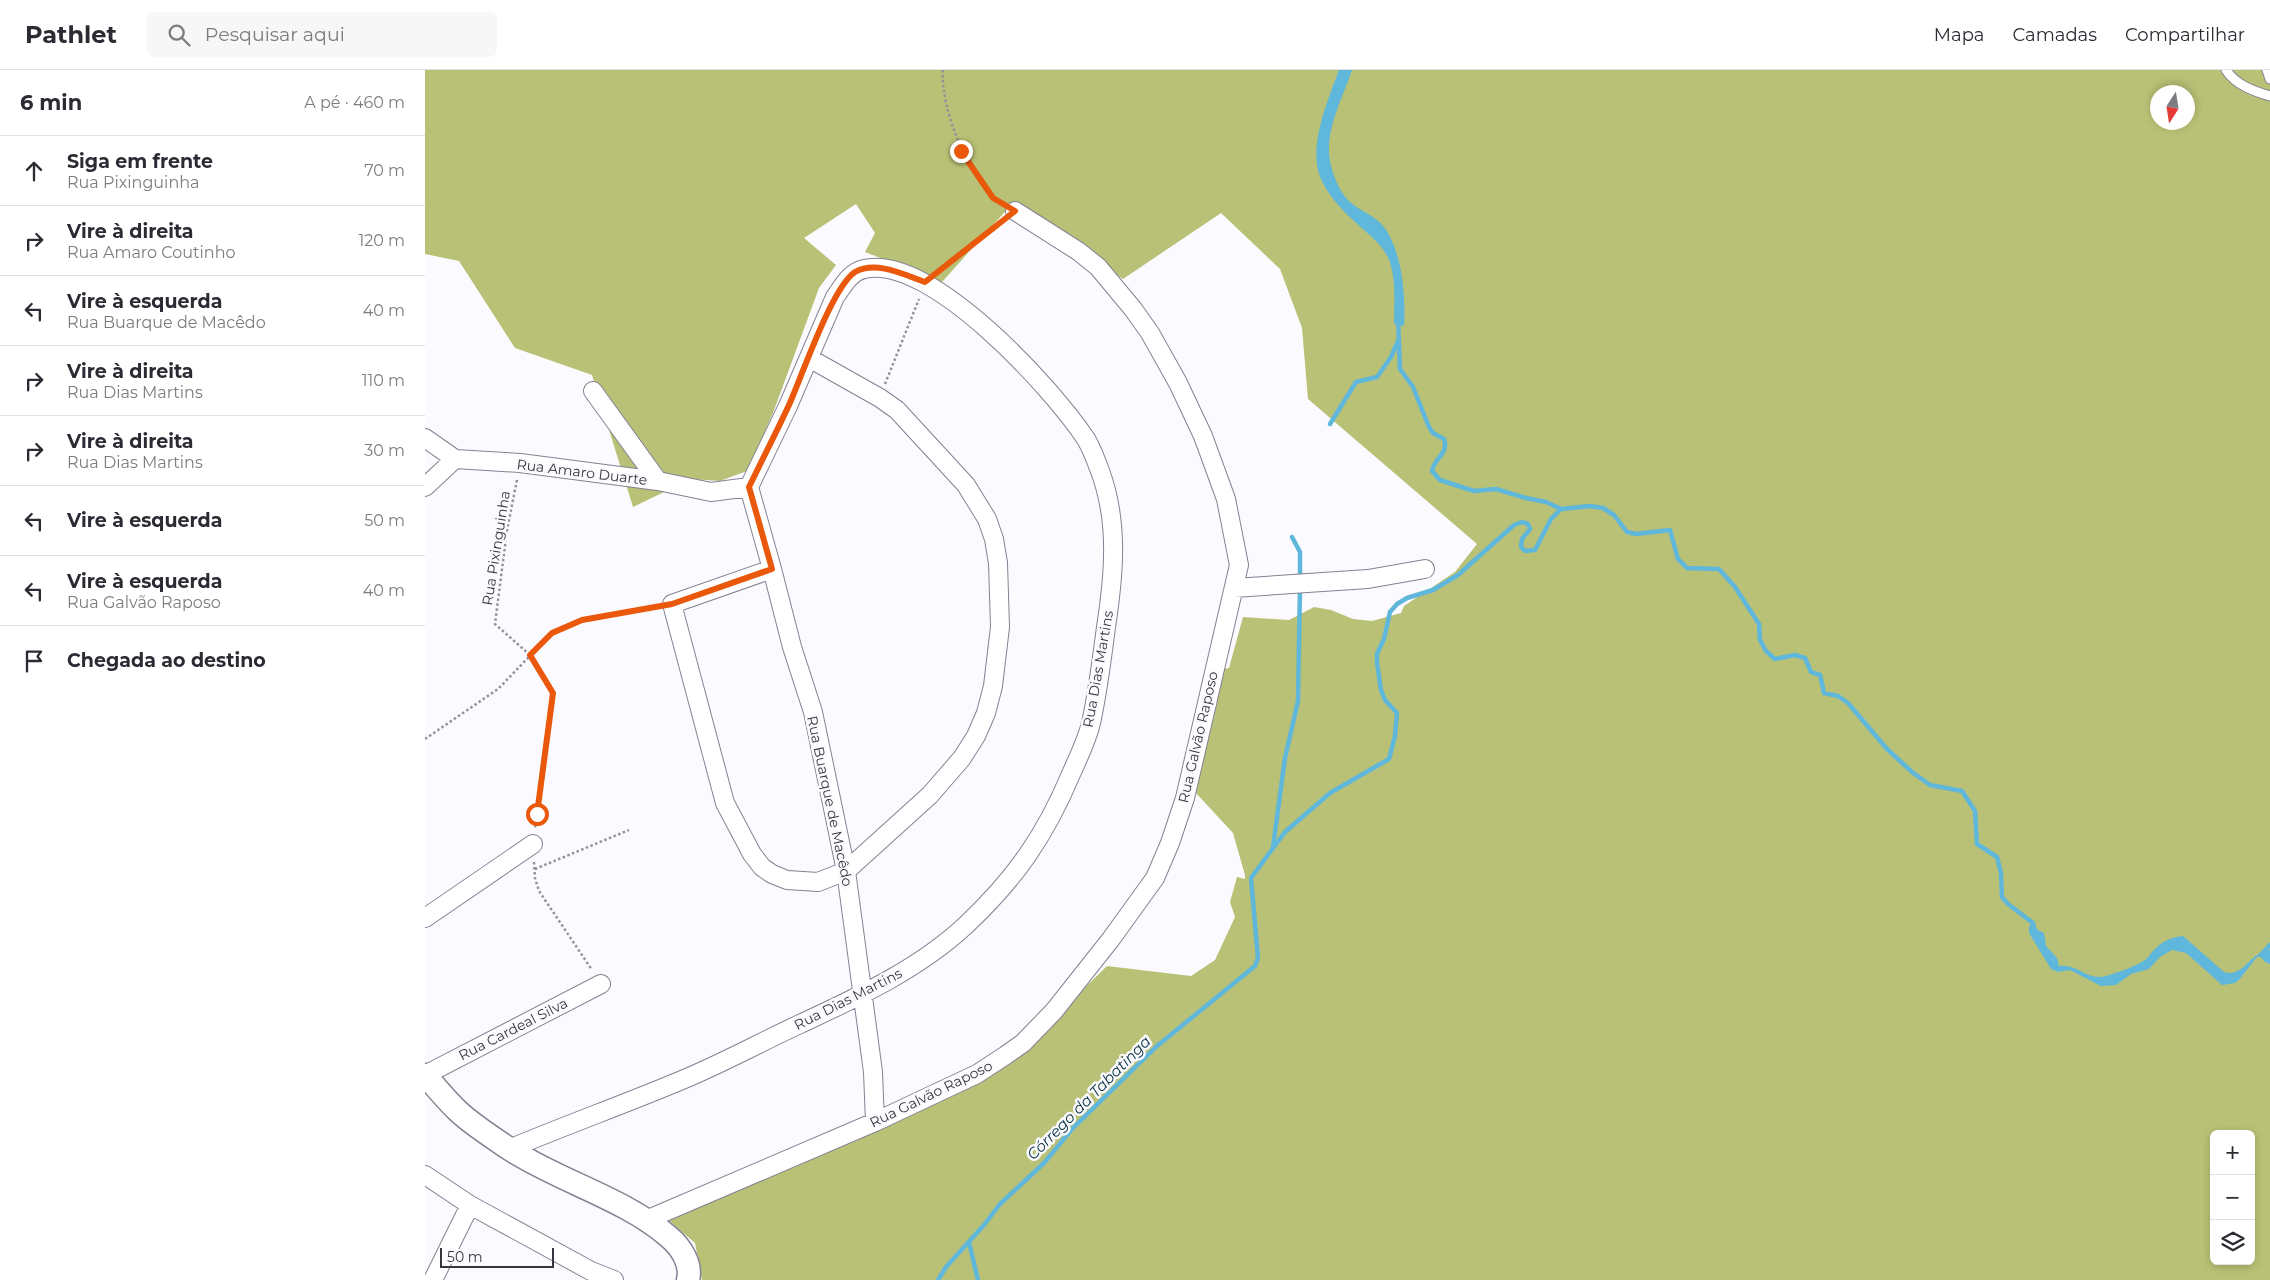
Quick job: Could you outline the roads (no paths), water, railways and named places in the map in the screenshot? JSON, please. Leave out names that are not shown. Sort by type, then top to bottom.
[{"type":"street","name":"Rua Galvão Raposo","points":[[646,1220],[875,1122],[977,1074],[1023,1043],[1054,1011],[1138,903],[1155,878],[1167,852],[1185,798],[1239,564],[1226,499],[1203,436],[1178,383],[1150,333],[1098,267],[1078,251],[1015,211]]},
{"type":"street","name":"Rua Dias Martins","points":[[509,1149],[684,1079],[862,995],[902,972],[963,928],[1001,890],[1033,849],[1056,811],[1090,725],[1113,584],[1113,520],[1101,473],[1089,443],[1059,402],[1024,362],[988,329],[925,282],[880,268],[866,268],[855,273],[835,297],[749,487]]},
{"type":"street","points":[[772,569],[672,604],[725,803],[752,854],[762,867],[772,874],[787,880],[818,882],[846,871],[930,795],[962,758],[976,736],[986,712],[993,686],[1000,627],[998,563],[995,539],[987,519],[970,491],[933,447],[897,410],[880,398],[809,358]]},
{"type":"street","points":[[593,391],[658,481]]},
{"type":"street","points":[[425,438],[455,459],[425,487]]},
{"type":"street","name":"Rua Amaro Duarte","points":[[455,459],[520,463],[658,481],[711,492],[749,487]]},
{"type":"street","name":"Rua Buarque de Macêdo","points":[[749,487],[791,647],[813,712],[846,871],[873,1072],[875,1122]]},
{"type":"street","points":[[1234,588],[1368,579],[1425,569]]},
{"type":"street","points":[[425,918],[533,844]]},
{"type":"street","name":"Rua Cardeal Silva","points":[[425,1075],[601,984]]},
{"type":"street","points":[[425,1075],[460,1113],[509,1149],[546,1170],[646,1220],[676,1244],[687,1262],[689,1276]]},
{"type":"street","points":[[425,1175],[471,1205],[591,1271],[614,1280]]},
{"type":"street","points":[[433,1280],[471,1205]]},
{"type":"lane","points":[[2226,70],[2232,78],[2242,85],[2270,96]]},
{"type":"lane","points":[[2267,70],[2270,79]]},
{"type":"water","points":[[1339,70],[1352,70],[1332,127],[1329,153],[1332,169],[1337,184],[1345,197],[1381,223],[1390,237],[1399,261],[1404,301],[1404,326],[1394,324],[1394,280],[1389,259],[1375,240],[1349,216],[1328,192],[1318,169],[1316,155],[1320,125]]},
{"type":"water","points":[[2033,923],[2038,930],[2044,933],[2046,946],[2057,958],[2059,966],[2071,967],[2093,976],[2106,976],[2131,967],[2145,960],[2163,943],[2183,936],[2224,972],[2237,972],[2256,956],[2270,950],[2270,964],[2261,957],[2257,957],[2239,980],[2235,983],[2222,985],[2186,953],[2172,950],[2160,957],[2149,969],[2131,974],[2116,985],[2101,986],[2070,970],[2058,972],[2051,969],[2029,933],[2029,926]]},
{"type":"waterway","points":[[1398,318],[1400,369],[1413,387],[1429,427],[1433,433],[1444,439],[1445,448],[1432,471],[1440,480],[1474,491],[1496,489],[1546,502],[1561,509],[1590,506],[1603,508],[1614,515],[1627,532],[1636,534],[1670,530],[1678,559],[1687,568],[1719,569],[1735,587],[1759,624],[1760,640],[1766,651],[1775,659],[1795,655],[1805,658],[1811,672],[1820,675],[1824,693],[1838,696],[1848,703],[1887,749],[1912,772],[1930,785],[1962,791],[1975,811],[1977,844],[1997,857],[2001,873],[2002,897],[2008,904],[2033,923],[2034,928]]},
{"type":"waterway","points":[[1330,424],[1356,382],[1377,377],[1391,357],[1398,341]]},
{"type":"waterway","name":"Córrego da Tabatinga","points":[[938,1280],[946,1267],[984,1225],[1000,1204],[1044,1163],[1072,1129],[1157,1046],[1255,966],[1258,958],[1251,878],[1285,832],[1330,793],[1389,759],[1395,736],[1397,713],[1385,700],[1381,690],[1377,654],[1384,639],[1390,612],[1397,604],[1407,598],[1433,590],[1458,575],[1514,525],[1522,522],[1528,524],[1530,529],[1522,539],[1521,547],[1525,551],[1535,550],[1551,519],[1561,509]]},
{"type":"waterway","points":[[1292,537],[1300,552],[1300,580]]},
{"type":"waterway","points":[[1273,847],[1285,758],[1298,701],[1300,587]]},
{"type":"waterway","points":[[2261,955],[2270,945]]},
{"type":"waterway","points":[[969,1242],[978,1280]]}]
